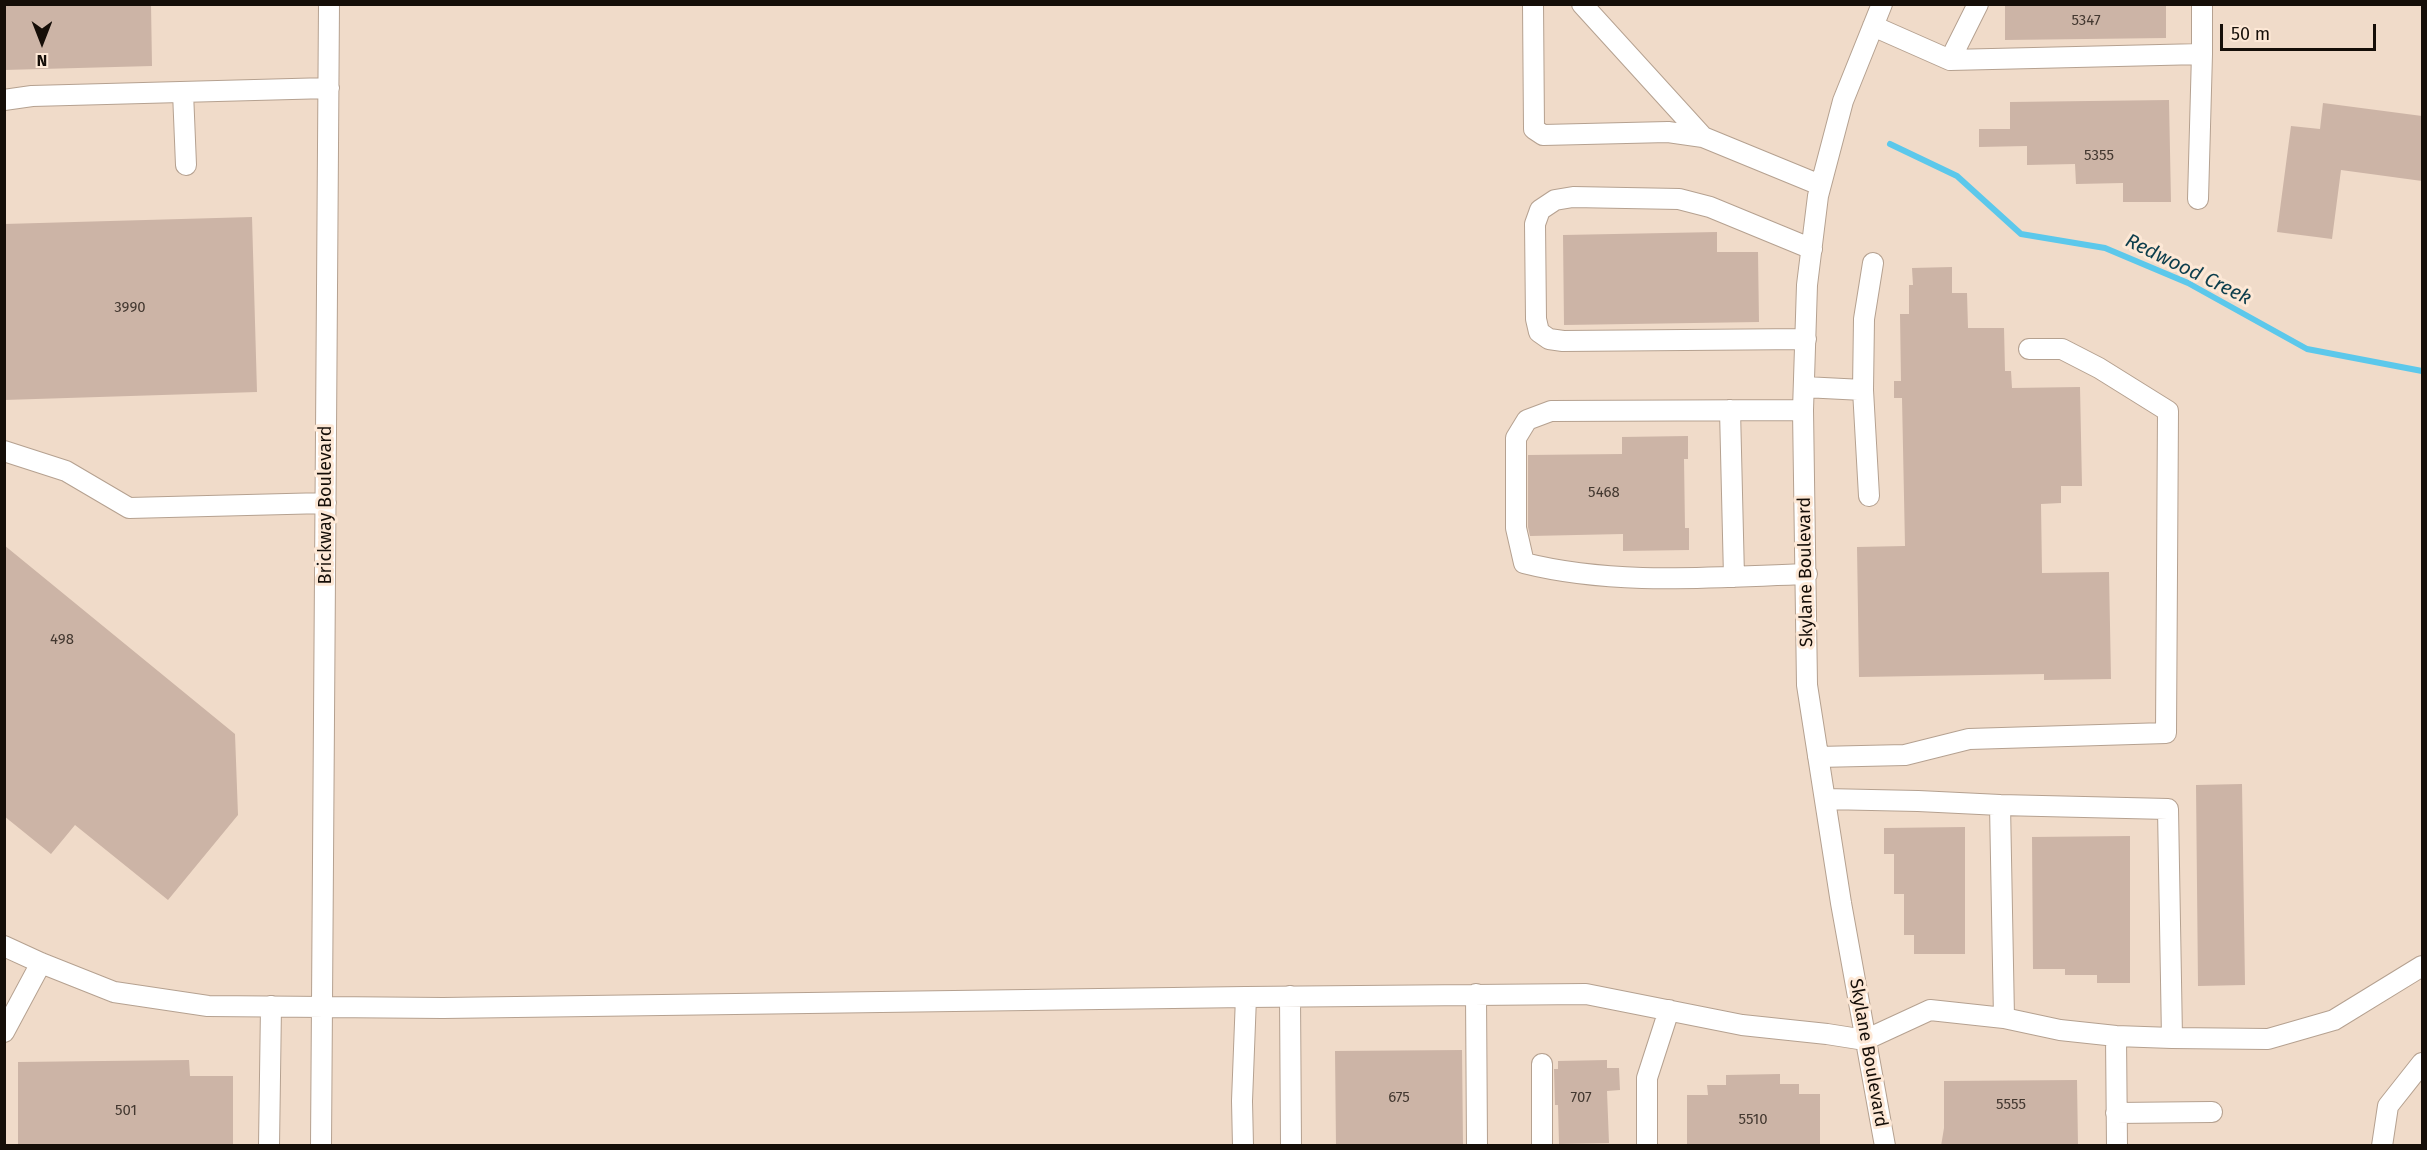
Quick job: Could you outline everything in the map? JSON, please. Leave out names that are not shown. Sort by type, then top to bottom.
[{"type":"street","name":"Brickway Boulevard","points":[[321,1146],[329,4]]},
{"type":"street","points":[[1533,4],[1534,129],[1543,135],[1668,132],[1703,137],[1820,185]]},
{"type":"street","points":[[1582,4],[1703,137]]},
{"type":"street","name":"Skylane Boulevard","points":[[1882,4],[1843,100],[1820,185],[1807,285],[1803,410],[1807,685],[1865,1040],[1885,1146]]},
{"type":"street","points":[[1950,60],[1978,4]]},
{"type":"street","points":[[2198,199],[2202,4]]},
{"type":"street","points":[[1873,26],[1950,60],[2202,54]]},
{"type":"street","points":[[4,100],[32,96],[329,88]]},
{"type":"street","points":[[183,92],[186,165]]},
{"type":"street","points":[[1806,339],[1563,341],[1550,339],[1539,332],[1536,319],[1535,224],[1540,210],[1555,200],[1564,198],[1679,199],[1710,207],[1812,249]]},
{"type":"street","points":[[1869,496],[1863,390],[1864,319],[1873,263]]},
{"type":"street","points":[[1818,758],[1905,755],[1969,739],[2166,734],[2168,411],[2099,368],[2062,349],[2029,349]]},
{"type":"street","points":[[1804,387],[1863,390]]},
{"type":"street","points":[[1730,410],[1734,576]]},
{"type":"street","points":[[1803,410],[1551,411],[1527,420],[1516,438],[1516,528],[1524,563],[1563,573],[1659,578],[1807,574]]},
{"type":"street","points":[[4,451],[66,471],[129,508],[326,503]]},
{"type":"street","points":[[1825,799],[2168,809],[2172,1038]]},
{"type":"street","points":[[2000,805],[2004,1018]]},
{"type":"street","points":[[4,946],[114,992],[208,1005],[443,1008],[1586,994],[1742,1025],[1865,1040],[1930,1010],[2004,1018],[2060,1030],[2116,1036],[2268,1039],[2334,1020],[2422,966]]},
{"type":"street","points":[[4,1032],[41,963]]},
{"type":"street","points":[[1476,994],[1477,1146]]},
{"type":"street","points":[[1290,996],[1291,1146]]},
{"type":"street","points":[[1243,1146],[1242,1101],[1246,997]]},
{"type":"street","points":[[269,1146],[271,1005]]},
{"type":"street","points":[[1647,1146],[1647,1078],[1670,1010]]},
{"type":"street","points":[[2116,1036],[2117,1146]]},
{"type":"street","points":[[2382,1146],[2388,1106],[2422,1063]]},
{"type":"street","points":[[1542,1064],[1542,1146]]},
{"type":"street","points":[[2116,1113],[2212,1112]]},
{"type":"building","points":[[4,4],[151,4],[152,66],[4,70]]},
{"type":"building","points":[[2005,4],[2166,4],[2166,38],[2005,40]]},
{"type":"building","points":[[2169,100],[2171,202],[2123,202],[2123,183],[2076,184],[2075,164],[2027,165],[2027,146],[1979,147],[1979,129],[2010,129],[2010,102]]},
{"type":"building","points":[[2323,103],[2422,116],[2422,181],[2341,170],[2332,239],[2277,232],[2291,126],[2320,129]]},
{"type":"building","points":[[252,217],[257,392],[4,400],[4,224]]},
{"type":"building","points":[[1717,232],[1717,252],[1758,252],[1759,322],[1564,325],[1563,235]]},
{"type":"building","points":[[1952,267],[1952,293],[1967,293],[1968,328],[2004,328],[2005,371],[2011,371],[2012,388],[2080,387],[2082,486],[2061,486],[2061,503],[2041,504],[2042,573],[2109,572],[2111,679],[2044,680],[2044,674],[1859,677],[1857,547],[1905,546],[1902,398],[1894,398],[1894,381],[1901,381],[1900,314],[1909,314],[1909,285],[1913,285],[1912,268]]},
{"type":"building","points":[[1688,436],[1688,459],[1684,459],[1685,528],[1689,528],[1689,550],[1623,551],[1623,534],[1530,536],[1528,455],[1622,454],[1622,437]]},
{"type":"building","points":[[4,545],[235,734],[238,815],[168,900],[75,825],[51,854],[4,816]]},
{"type":"building","points":[[2242,784],[2245,985],[2198,986],[2196,785]]},
{"type":"building","points":[[1965,827],[1965,954],[1914,954],[1914,935],[1904,935],[1904,894],[1894,894],[1894,854],[1884,854],[1884,828]]},
{"type":"building","points":[[2130,836],[2130,983],[2097,983],[2097,975],[2065,975],[2065,969],[2033,969],[2032,837]]},
{"type":"building","points":[[1462,1050],[1463,1146],[1336,1146],[1335,1051]]},
{"type":"building","points":[[189,1060],[190,1076],[233,1076],[233,1146],[18,1146],[18,1062]]},
{"type":"building","points":[[1607,1060],[1607,1068],[1619,1068],[1620,1090],[1607,1091],[1609,1143],[1559,1144],[1554,1069],[1558,1069],[1558,1061]]},
{"type":"building","points":[[1780,1074],[1780,1084],[1799,1084],[1799,1094],[1820,1094],[1820,1145],[1687,1146],[1687,1095],[1708,1095],[1707,1085],[1726,1085],[1726,1075]]},
{"type":"building","points":[[2077,1080],[2078,1146],[1941,1146],[1944,1128],[1944,1081]]},
{"type":"waterway","name":"Redwood Creek","points":[[1890,144],[1957,176],[2021,234],[2105,248],[2188,283],[2307,349],[2422,371]]}]
